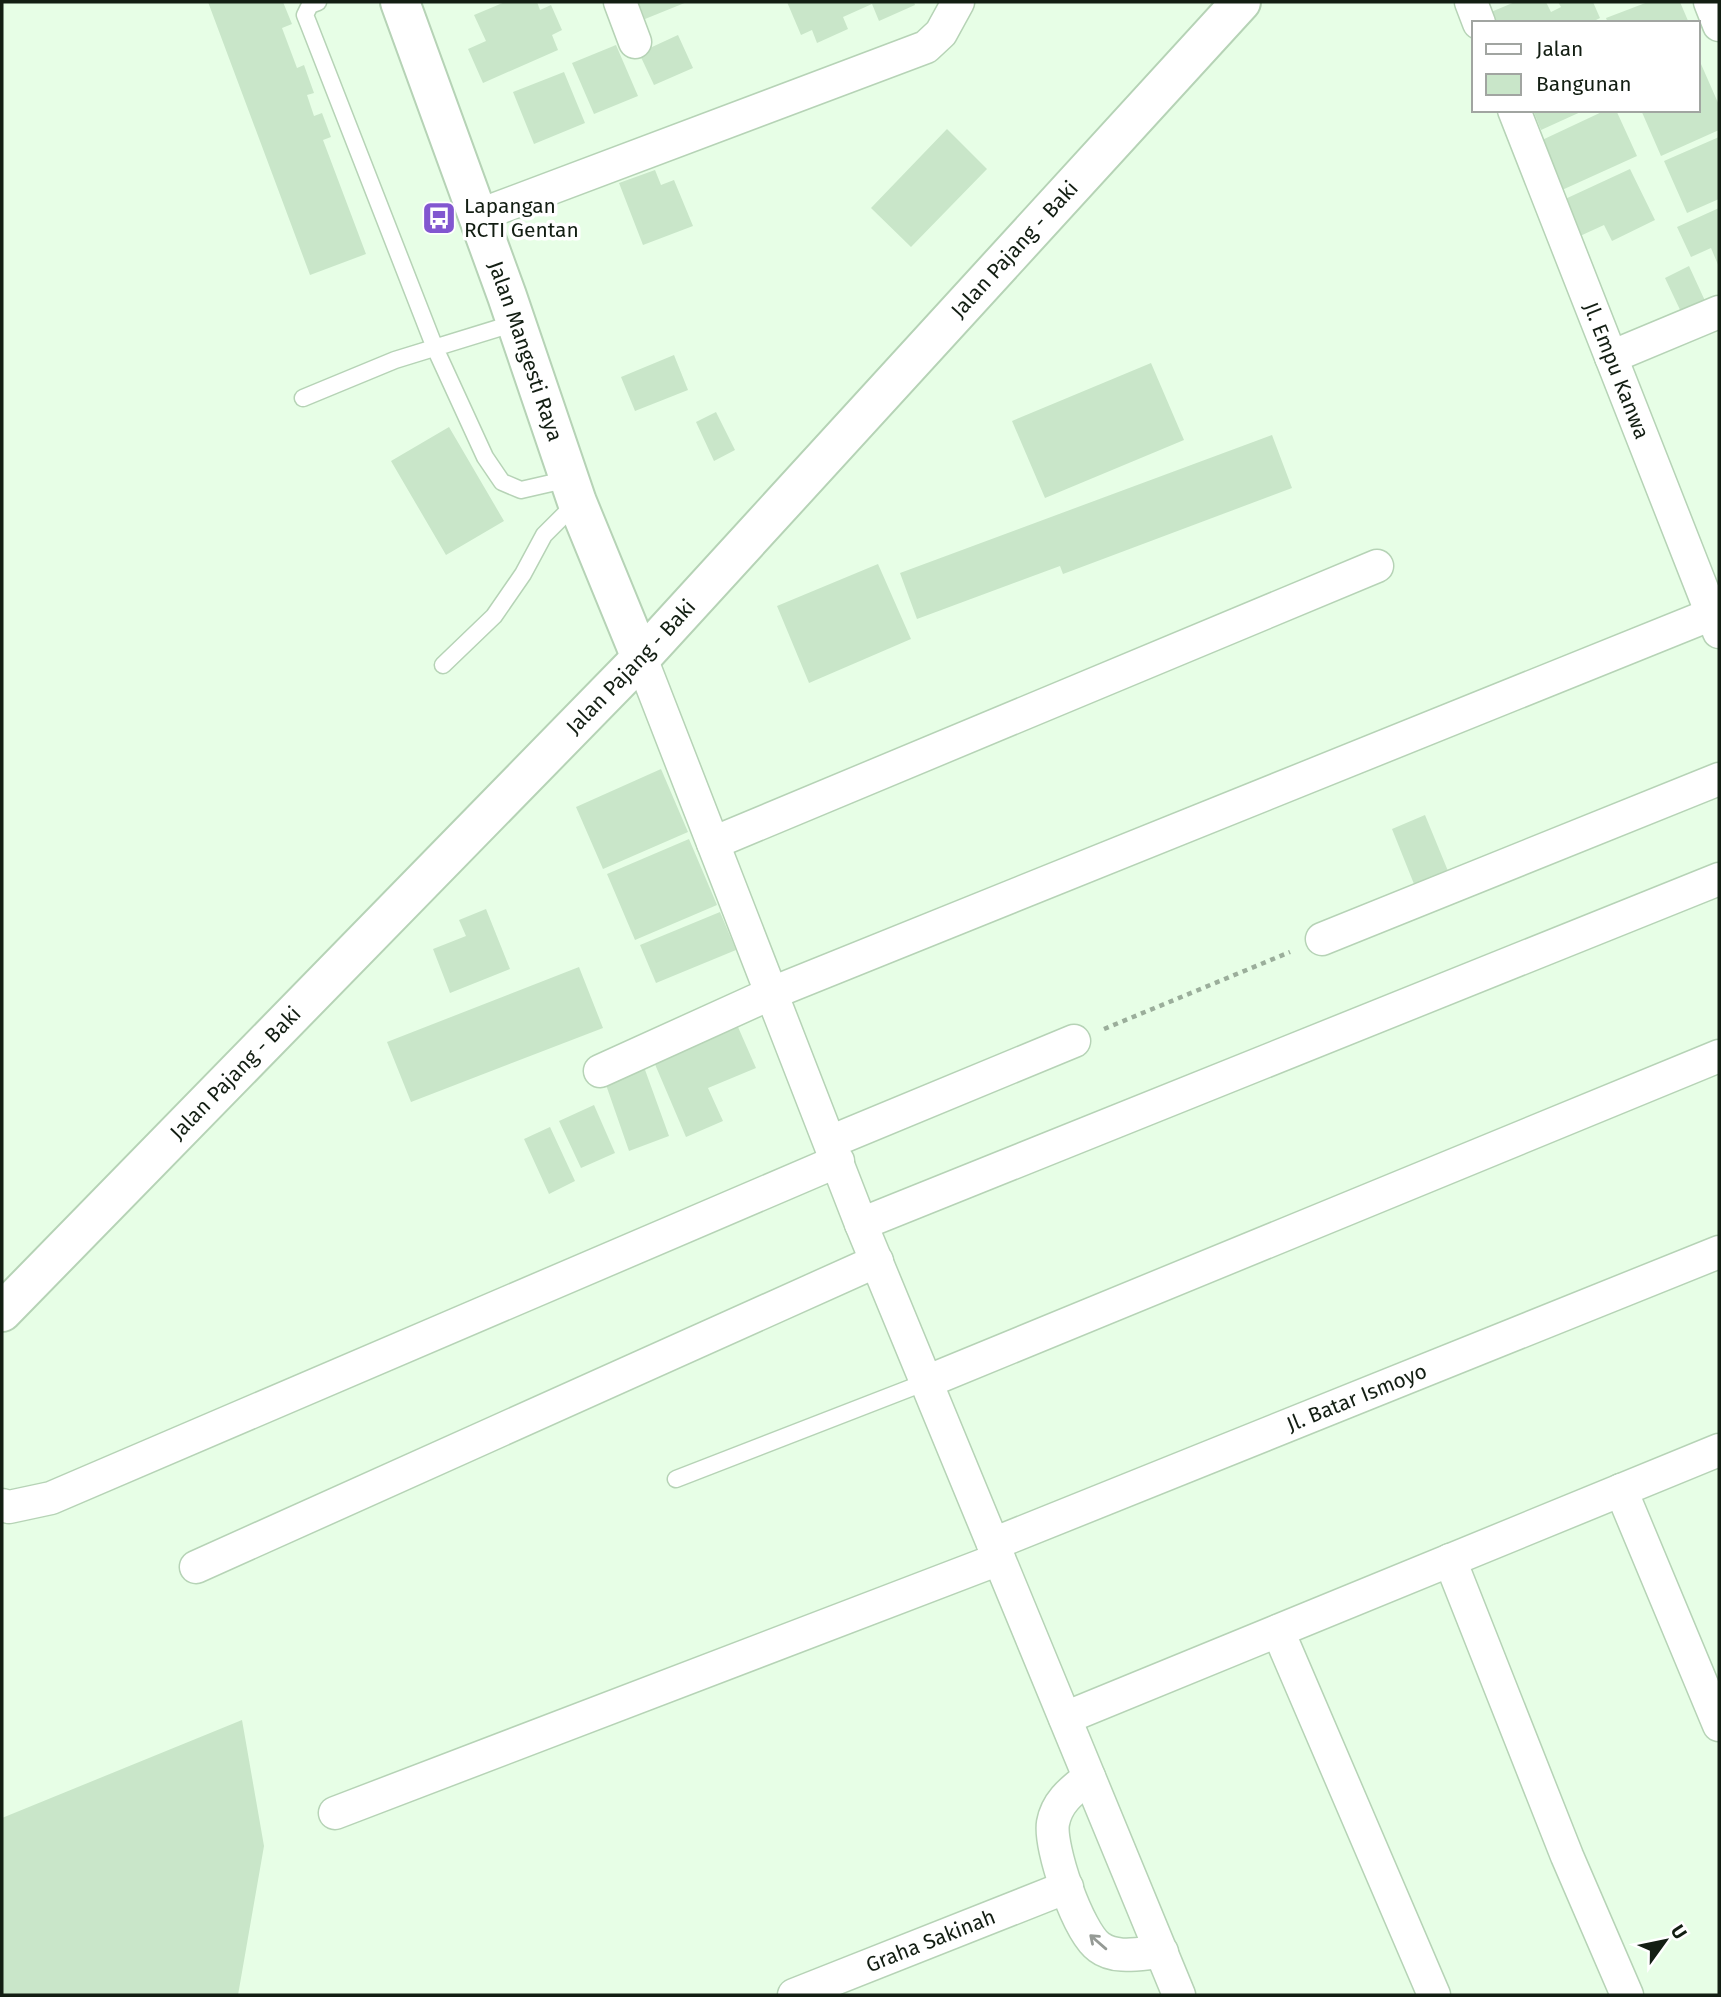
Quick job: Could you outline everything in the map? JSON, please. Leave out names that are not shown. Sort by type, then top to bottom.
[{"type":"main road","name":"Jalan Mangesti Raya","points":[[400,2],[478,216],[573,491],[641,658]]},
{"type":"main road","name":"Jalan Pajang - Baki","points":[[2,1312],[641,658],[1241,2]]},
{"type":"street","points":[[620,2],[635,42]]},
{"type":"street","points":[[478,216],[926,47],[940,33],[958,2]]},
{"type":"street","points":[[1471,2],[1478,21]]},
{"type":"street","points":[[1710,2],[1719,25]]},
{"type":"street","name":"Jl. Empu Kanwa","points":[[1515,112],[1716,623]]},
{"type":"street","points":[[1611,357],[1719,312]]},
{"type":"street","points":[[713,843],[1377,566]]},
{"type":"street","points":[[600,1071],[772,993],[1716,623]]},
{"type":"street","points":[[641,658],[862,1224],[1179,1995]]},
{"type":"street","points":[[1322,939],[1719,779]]},
{"type":"street","points":[[862,1224],[1719,878]]},
{"type":"street","points":[[2,1505],[9,1507],[51,1497],[834,1151],[1074,1041]]},
{"type":"street","points":[[926,1382],[1719,1056]]},
{"type":"street","name":"Jl. Batar Ismoyo","points":[[335,1813],[996,1551],[1719,1252]]},
{"type":"street","points":[[196,1567],[877,1261]]},
{"type":"street","points":[[1065,1718],[1719,1450]]},
{"type":"street","points":[[1620,1490],[1719,1725]]},
{"type":"street","points":[[1450,1560],[1567,1856],[1627,1995]]},
{"type":"street","points":[[1278,1631],[1434,1995]]},
{"type":"street","points":[[1089,1777],[1062,1800],[1053,1823],[1056,1858],[1083,1926],[1098,1947],[1119,1955],[1162,1952]]},
{"type":"street","name":"Graha Sakinah","points":[[794,1995],[1068,1887]]},
{"type":"lane","points":[[318,2],[310,5],[305,15],[435,348],[485,457],[502,482],[521,490],[573,491]]},
{"type":"lane","points":[[303,398],[395,360],[515,323]]},
{"type":"lane","points":[[443,664],[494,616],[573,491]]},
{"type":"lane","points":[[676,1479],[926,1382]]},
{"type":"path","points":[[1074,1041],[1322,939]]},
{"type":"building","points":[[208,2],[283,2],[292,24],[282,28],[297,68],[304,65],[314,93],[307,95],[314,116],[322,113],[331,137],[323,140],[366,254],[310,275]]},
{"type":"building","points":[[505,2],[537,2],[540,10],[551,5],[562,30],[552,35],[558,50],[483,83],[468,49],[486,41],[474,15]]},
{"type":"building","points":[[638,2],[687,2],[645,19]]},
{"type":"building","points":[[787,2],[914,2],[915,5],[879,21],[872,4],[843,17],[848,29],[817,43],[812,30],[801,35]]},
{"type":"building","points":[[1515,2],[1546,2],[1551,12],[1561,7],[1558,2],[1593,2],[1600,18],[1594,21],[1495,21],[1491,12]]},
{"type":"building","points":[[1648,2],[1680,2],[1688,21],[1607,21],[1606,18]]},
{"type":"building","points":[[678,35],[693,68],[654,85],[639,53]]},
{"type":"building","points":[[616,45],[638,96],[594,114],[572,63]]},
{"type":"building","points":[[1700,64],[1719,105],[1719,130],[1661,156],[1642,112],[1700,112]]},
{"type":"building","points":[[564,72],[585,123],[534,144],[513,92]]},
{"type":"building","points":[[1534,112],[1581,112],[1541,130]]},
{"type":"building","points":[[1602,112],[1617,112],[1637,156],[1562,190],[1540,141]]},
{"type":"building","points":[[947,129],[987,169],[911,247],[871,208]]},
{"type":"building","points":[[1719,137],[1719,199],[1687,213],[1664,161]]},
{"type":"building","points":[[1630,169],[1655,220],[1612,241],[1604,225],[1580,236],[1563,200]]},
{"type":"building","points":[[655,170],[661,185],[674,180],[693,226],[643,245],[619,183]]},
{"type":"building","points":[[1719,208],[1719,267],[1711,248],[1691,257],[1677,227]]},
{"type":"building","points":[[1689,266],[1706,303],[1682,314],[1665,278]]},
{"type":"building","points":[[674,355],[688,390],[635,411],[621,377]]},
{"type":"building","points":[[1151,363],[1184,440],[1045,498],[1012,421]]},
{"type":"building","points":[[716,412],[735,450],[714,461],[696,422]]},
{"type":"building","points":[[449,427],[504,521],[446,555],[391,461]]},
{"type":"building","points":[[1272,435],[1292,488],[1063,574],[1060,566],[917,619],[900,573]]},
{"type":"building","points":[[878,564],[911,639],[809,683],[777,606]]},
{"type":"building","points":[[661,769],[688,832],[603,869],[576,807]]},
{"type":"building","points":[[1425,815],[1448,871],[1414,884],[1392,829]]},
{"type":"building","points":[[689,839],[717,905],[635,940],[607,874]]},
{"type":"building","points":[[486,909],[510,969],[450,993],[433,949],[466,936],[459,920]]},
{"type":"building","points":[[720,912],[736,950],[656,983],[640,945]]},
{"type":"building","points":[[579,967],[603,1028],[411,1102],[387,1042]]},
{"type":"building","points":[[738,1027],[756,1068],[708,1088],[723,1121],[686,1137],[654,1062]]},
{"type":"building","points":[[644,1067],[669,1136],[629,1151],[605,1082]]},
{"type":"building","points":[[594,1105],[615,1153],[581,1168],[559,1121]]},
{"type":"building","points":[[550,1127],[575,1181],[549,1194],[524,1139]]},
{"type":"building","points":[[242,1720],[264,1846],[238,1995],[2,1995],[2,1818]]},
{"type":"place","name":"Lapangan RCTI Gentan","points":[[439,218]]}]
